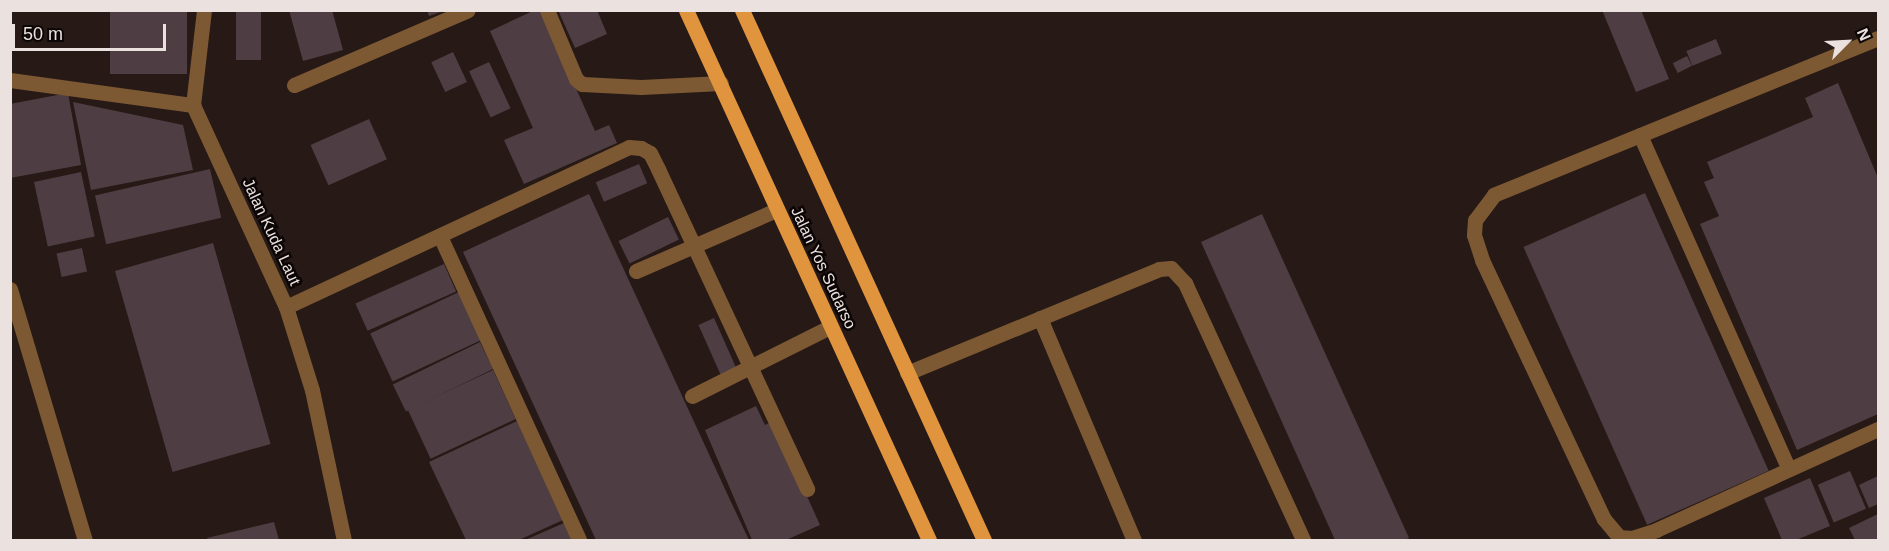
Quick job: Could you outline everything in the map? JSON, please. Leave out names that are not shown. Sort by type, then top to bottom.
[{"type":"main road","name":"Jalan Yos Sudarso","points":[[686,10],[929,540]]},
{"type":"main road","name":"Jalan Yos Sudarso","points":[[742,10],[984,540]]},
{"type":"lane","points":[[10,80],[193,105],[204,10]]},
{"type":"lane","points":[[294,85],[468,10]]},
{"type":"lane","points":[[547,10],[576,79],[582,84],[642,87],[721,83]]},
{"type":"lane","points":[[1878,38],[1494,195],[1475,220],[1474,235],[1482,260],[1604,519],[1619,537],[1632,538],[1656,530],[1878,429]]},
{"type":"lane","name":"Jalan Kuda Laut","points":[[193,105],[286,307],[312,390],[344,540]]},
{"type":"lane","points":[[1640,135],[1788,468]]},
{"type":"lane","points":[[286,307],[628,147],[641,148],[650,153],[807,489]]},
{"type":"lane","points":[[636,271],[776,210]]},
{"type":"lane","points":[[440,236],[579,540]]},
{"type":"lane","points":[[907,373],[1159,269],[1171,268],[1179,273],[1303,540]]},
{"type":"lane","points":[[10,289],[85,540]]},
{"type":"lane","points":[[1040,318],[1134,540]]},
{"type":"lane","points":[[692,396],[830,327]]},
{"type":"building","points":[[110,10],[187,10],[187,74],[110,74]]},
{"type":"building","points":[[236,10],[261,10],[261,60],[236,60]]},
{"type":"building","points":[[289,10],[332,10],[343,50],[303,61]]},
{"type":"building","points":[[427,10],[443,10],[443,11],[429,16]]},
{"type":"building","points":[[535,10],[541,10],[595,131],[609,125],[617,143],[524,184],[504,140],[533,128],[490,31]]},
{"type":"building","points":[[558,10],[597,10],[607,34],[575,48]]},
{"type":"building","points":[[1602,10],[1641,10],[1669,79],[1636,92]]},
{"type":"building","points":[[1716,39],[1722,54],[1692,66],[1686,51]]},
{"type":"building","points":[[453,52],[467,82],[445,92],[431,62]]},
{"type":"building","points":[[1687,56],[1692,66],[1678,73],[1673,63]]},
{"type":"building","points":[[489,62],[511,108],[491,118],[469,71]]},
{"type":"building","points":[[1838,83],[1878,178],[1878,414],[1797,450],[1700,224],[1719,216],[1704,182],[1714,178],[1707,162],[1813,117],[1805,98]]},
{"type":"building","points":[[68,93],[81,165],[10,178],[10,104]]},
{"type":"building","points":[[73,102],[183,125],[193,170],[91,190]]},
{"type":"building","points":[[369,119],[387,159],[328,185],[311,145]]},
{"type":"building","points":[[639,164],[647,183],[604,202],[596,182]]},
{"type":"building","points":[[210,169],[221,218],[106,244],[95,196]]},
{"type":"building","points":[[81,172],[95,237],[48,247],[34,182]]},
{"type":"building","points":[[1645,193],[1769,471],[1647,525],[1523,247]]},
{"type":"building","points":[[589,194],[749,540],[596,540],[463,252]]},
{"type":"building","points":[[1262,214],[1409,538],[1404,540],[1335,540],[1201,242]]},
{"type":"building","points":[[668,217],[679,239],[630,264],[619,241]]},
{"type":"building","points":[[213,243],[271,444],[173,472],[115,271]]},
{"type":"building","points":[[82,248],[87,271],[62,277],[57,253]]},
{"type":"building","points":[[444,264],[456,291],[368,331],[355,303]]},
{"type":"building","points":[[459,292],[481,340],[393,381],[370,333]]},
{"type":"building","points":[[714,318],[737,369],[721,376],[698,325]]},
{"type":"building","points":[[480,342],[493,369],[406,411],[393,385]]},
{"type":"building","points":[[493,370],[516,419],[431,459],[408,410]]},
{"type":"building","points":[[756,406],[765,425],[773,421],[820,525],[786,540],[752,540],[705,430]]},
{"type":"building","points":[[517,421],[563,520],[519,540],[466,540],[429,462]]},
{"type":"building","points":[[1850,471],[1866,509],[1834,522],[1818,485]]},
{"type":"building","points":[[1878,476],[1878,504],[1869,508],[1859,485]]},
{"type":"building","points":[[1810,478],[1830,526],[1796,540],[1782,540],[1764,498]]},
{"type":"building","points":[[1878,514],[1878,540],[1855,540],[1849,528]]},
{"type":"building","points":[[274,522],[279,540],[208,540],[207,538]]},
{"type":"building","points":[[564,523],[572,540],[525,540]]}]
